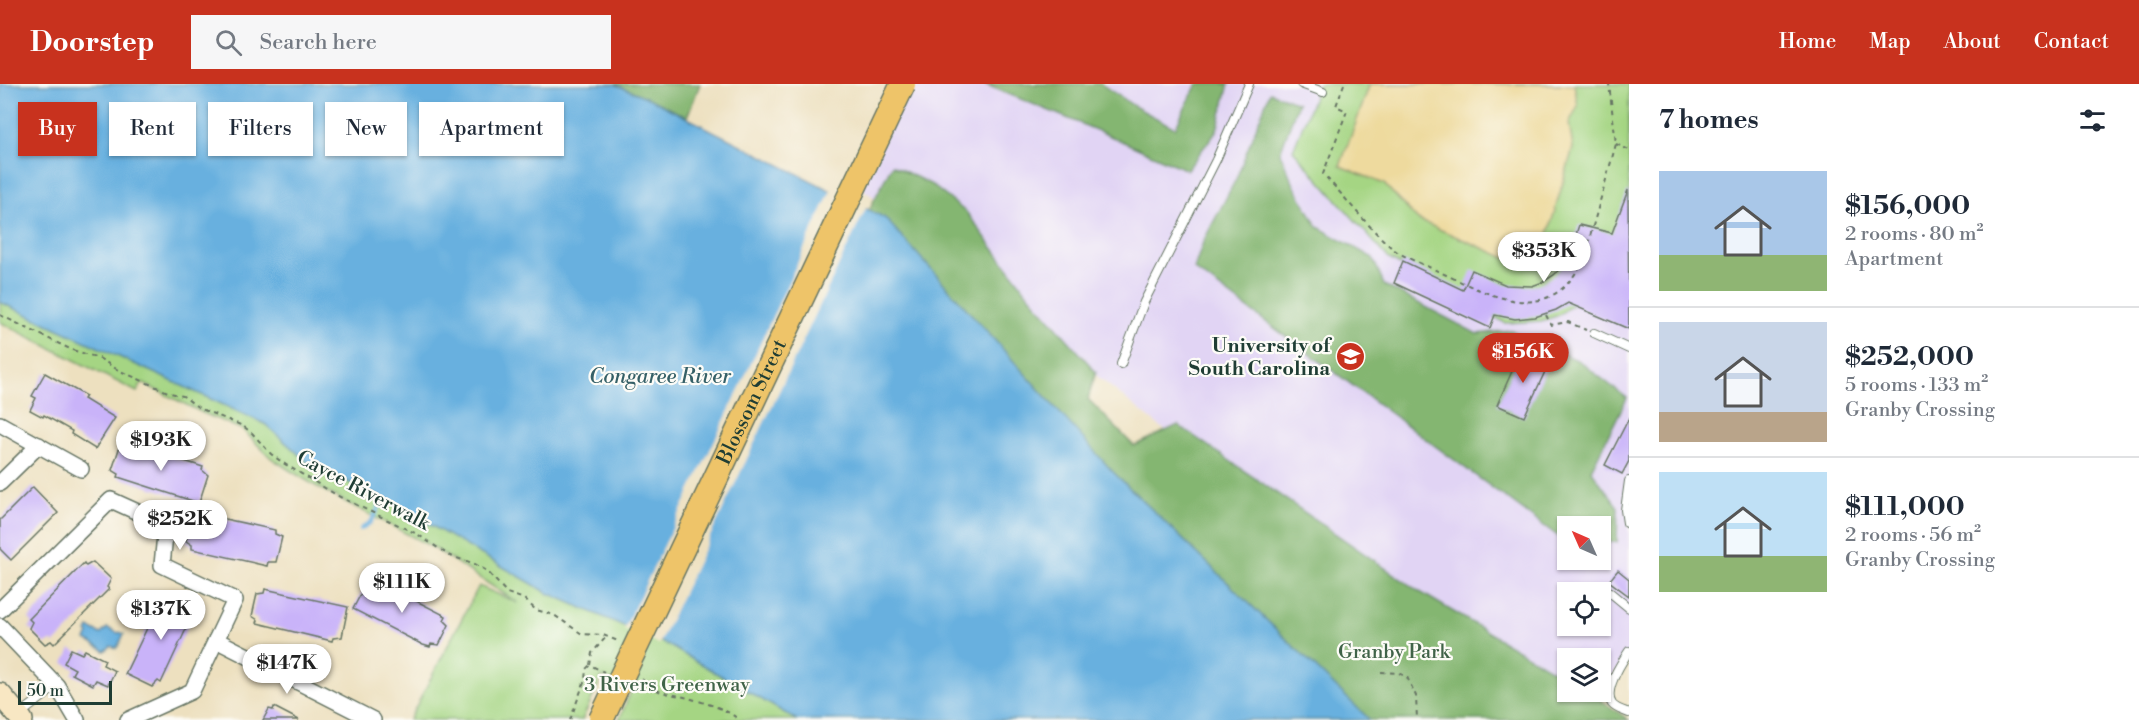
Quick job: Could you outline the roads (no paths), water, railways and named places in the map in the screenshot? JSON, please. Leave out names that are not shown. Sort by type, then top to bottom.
[{"type":"main road","name":"Blossom Street","points":[[601,720],[903,84]]},
{"type":"street","points":[[0,424],[81,469]]},
{"type":"street","points":[[0,483],[39,445]]},
{"type":"street","points":[[0,610],[111,500],[166,525],[162,565],[235,600],[192,691],[128,720]]},
{"type":"street","points":[[0,626],[57,686],[77,720]]},
{"type":"street","points":[[216,640],[373,720]]},
{"type":"street","points":[[0,694],[21,717]]},
{"type":"lane","points":[[1120,364],[1144,303],[1216,160],[1249,84]]},
{"type":"lane","points":[[1301,84],[1323,92]]},
{"type":"lane","points":[[1594,333],[1629,349]]},
{"type":"lane","points":[[1629,480],[1625,510],[1629,524]]},
{"type":"lane","points":[[1611,594],[1629,608]]},
{"type":"lane","points":[[1629,651],[1616,673],[1610,690],[1611,700],[1615,707],[1629,713]]},
{"type":"lane","points":[[21,717],[57,686]]},
{"type":"water","name":"Congaree River","points":[[0,84],[614,84],[646,97],[885,218],[1113,472],[1370,720],[797,720],[668,645],[548,593],[384,498],[312,466],[265,424],[0,302]]},
{"type":"water","points":[[89,628],[101,634],[107,628],[124,634],[117,648],[111,646],[105,651],[86,640]]},
{"type":"waterway","points":[[361,529],[371,522],[384,498]]},
{"type":"place","name":"University of South Carolina","points":[[1351,357]]},
{"type":"park label","name":"Granby Park","points":[[1394,652]]},
{"type":"park label","name":"3 Rivers Greenway","points":[[667,685]]}]
